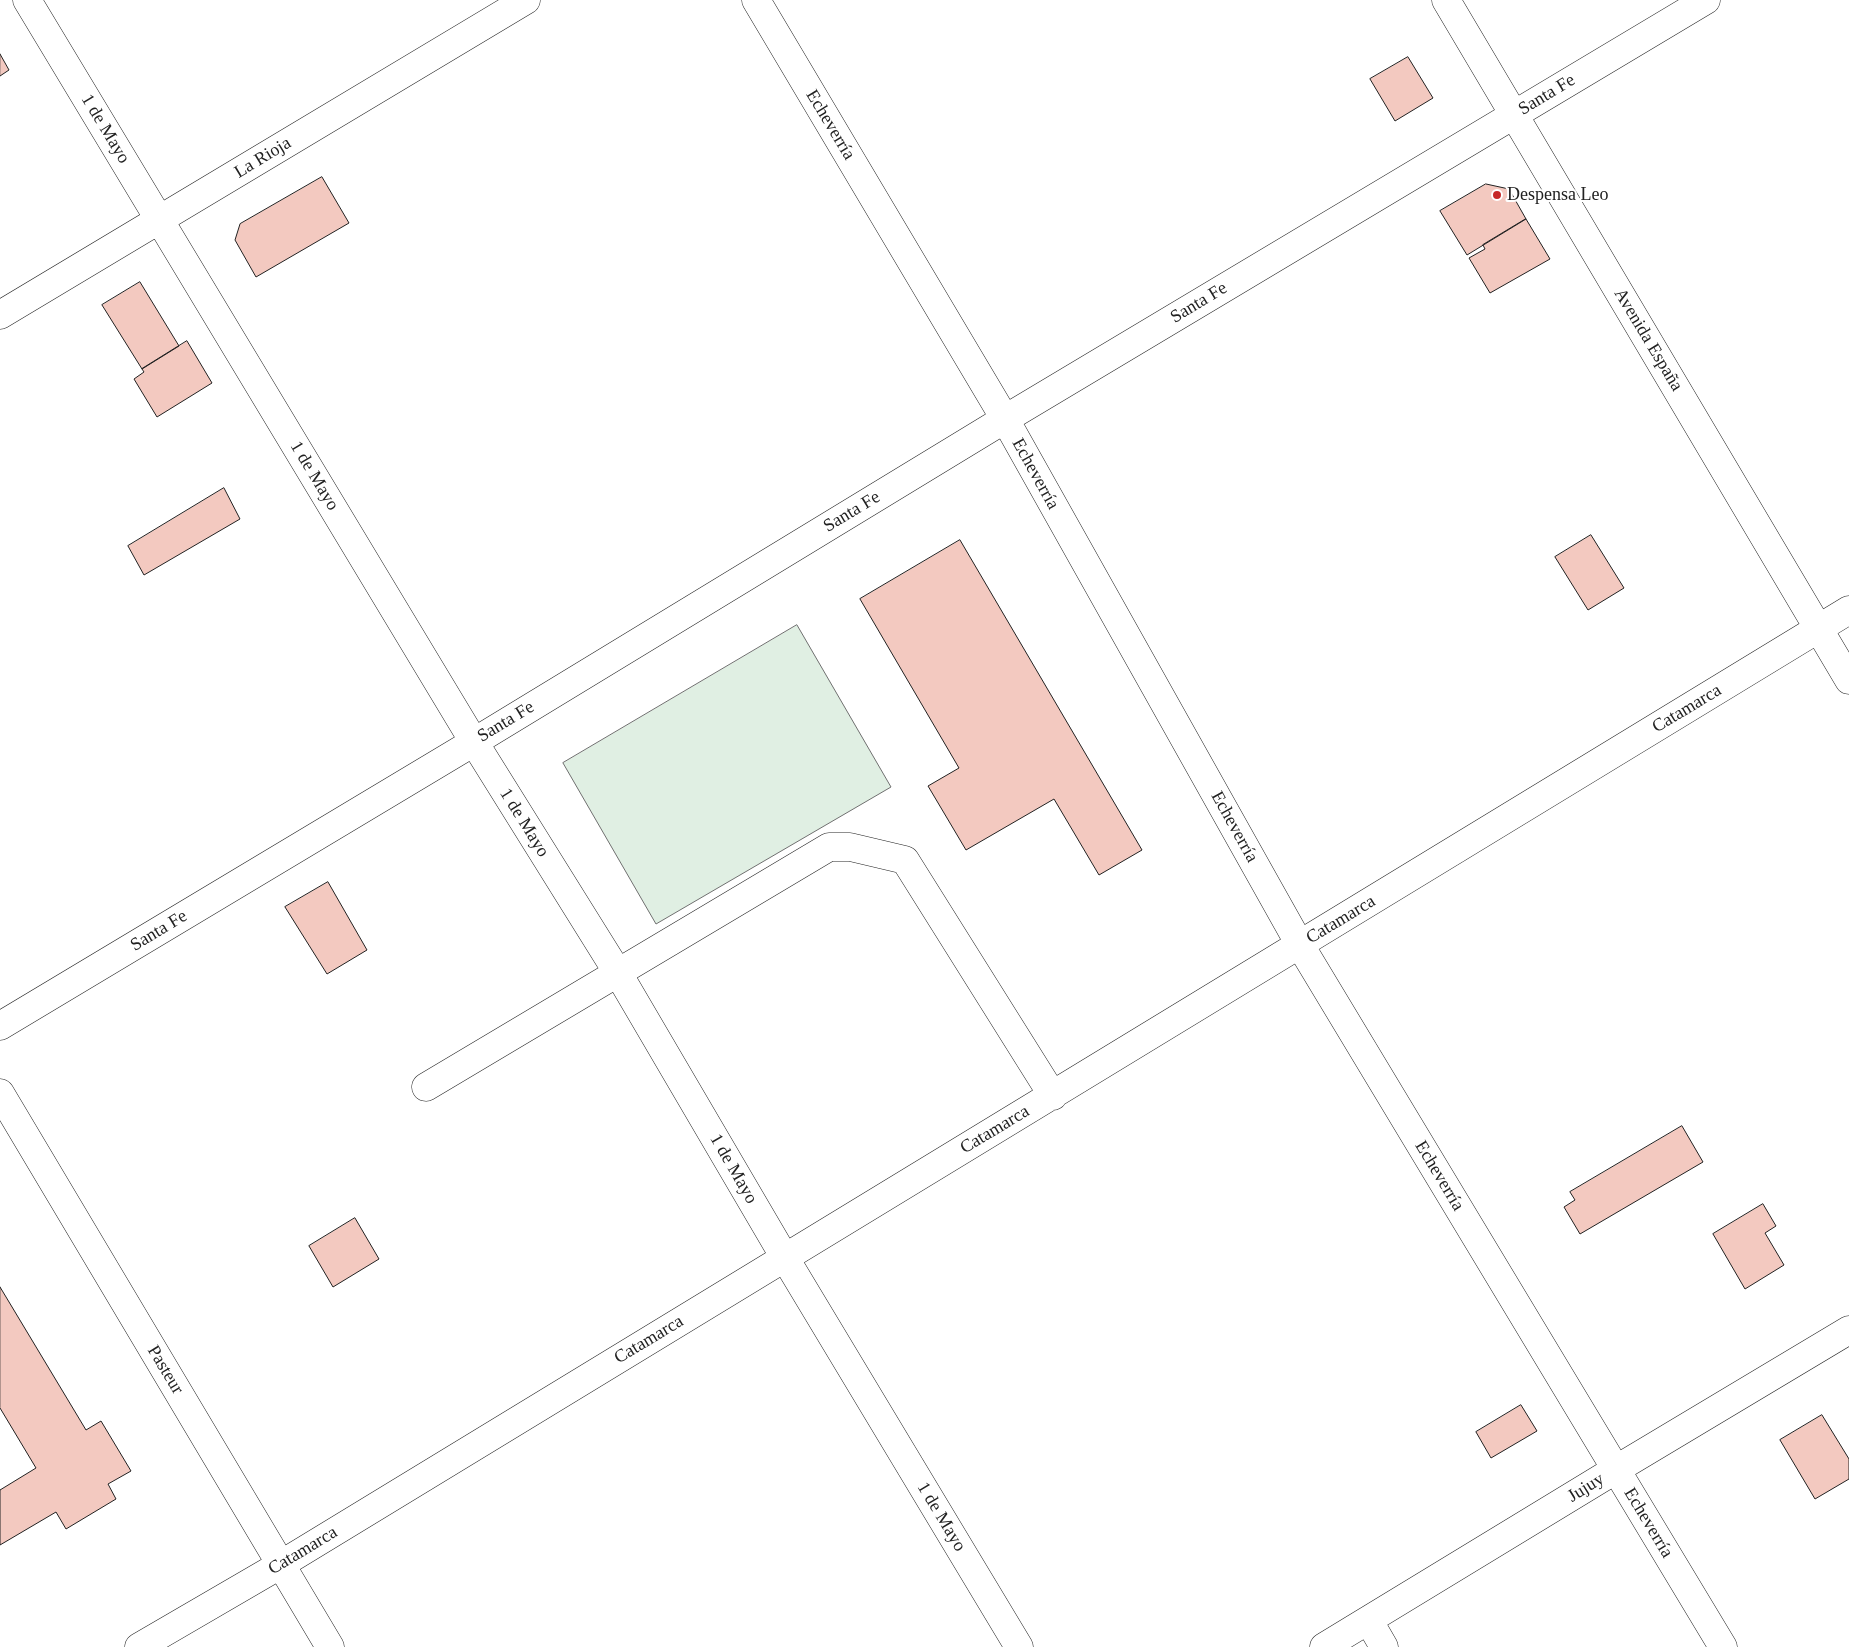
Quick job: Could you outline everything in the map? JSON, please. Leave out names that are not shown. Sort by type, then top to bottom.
[{"type":"street","name":"1 de Mayo","points":[[27,0],[474,742],[618,973],[785,1258],[1019,1647]]},
{"type":"street","name":"La Rioja","points":[[0,315],[526,0]]},
{"type":"street","name":"Echeverría","points":[[756,0],[1005,419],[1300,945],[1723,1647]]},
{"type":"street","name":"Avenida España","points":[[1446,0],[1849,680]]},
{"type":"street","name":"Santa Fe","points":[[0,1026],[474,742],[1005,419],[1706,0]]},
{"type":"street","name":"Catamarca","points":[[139,1647],[280,1565],[1849,610]]},
{"type":"street","points":[[426,1087],[829,847],[850,847],[905,860],[1052,1096]]},
{"type":"street","name":"Pasteur","points":[[0,1093],[330,1647]]},
{"type":"street","name":"Jujuy","points":[[1324,1647],[1849,1330]]},
{"type":"street","points":[[1369,1621],[1384,1647]]},
{"type":"green space","points":[[797,625],[891,787],[656,924],[563,763]]},
{"type":"building","points":[[0,54],[9,70],[0,76]]},
{"type":"building","points":[[1408,57],[1433,98],[1395,121],[1370,79]]},
{"type":"building","points":[[322,177],[349,223],[256,277],[235,240],[240,224]]},
{"type":"building","points":[[1486,184],[1509,189],[1526,219],[1467,255],[1440,211]]},
{"type":"building","points":[[1526,219],[1550,259],[1490,293],[1469,258],[1485,249],[1483,245]]},
{"type":"building","points":[[140,282],[179,346],[142,369],[102,305]]},
{"type":"building","points":[[187,341],[212,383],[157,417],[134,379],[144,372],[142,369]]},
{"type":"building","points":[[224,488],[240,519],[144,575],[128,546]]},
{"type":"building","points":[[1591,535],[1624,588],[1588,610],[1555,557]]},
{"type":"building","points":[[960,540],[1142,850],[1099,875],[1054,799],[966,850],[928,786],[959,768],[860,599]]},
{"type":"building","points":[[328,882],[367,950],[327,974],[285,907]]},
{"type":"building","points":[[1682,1126],[1703,1162],[1580,1234],[1564,1207],[1575,1200],[1570,1192]]},
{"type":"building","points":[[1763,1204],[1776,1226],[1765,1233],[1784,1265],[1745,1289],[1713,1234]]},
{"type":"building","points":[[355,1218],[379,1259],[333,1287],[309,1246]]},
{"type":"building","points":[[0,1287],[86,1430],[101,1421],[131,1471],[108,1484],[116,1499],[66,1529],[56,1512],[0,1545],[0,1490],[36,1468],[0,1408]]},
{"type":"building","points":[[1521,1405],[1537,1431],[1491,1458],[1476,1432]]},
{"type":"building","points":[[1822,1415],[1849,1459],[1849,1479],[1815,1499],[1780,1440]]},
{"type":"place","name":"Despensa Leo","points":[[1497,195]]}]
